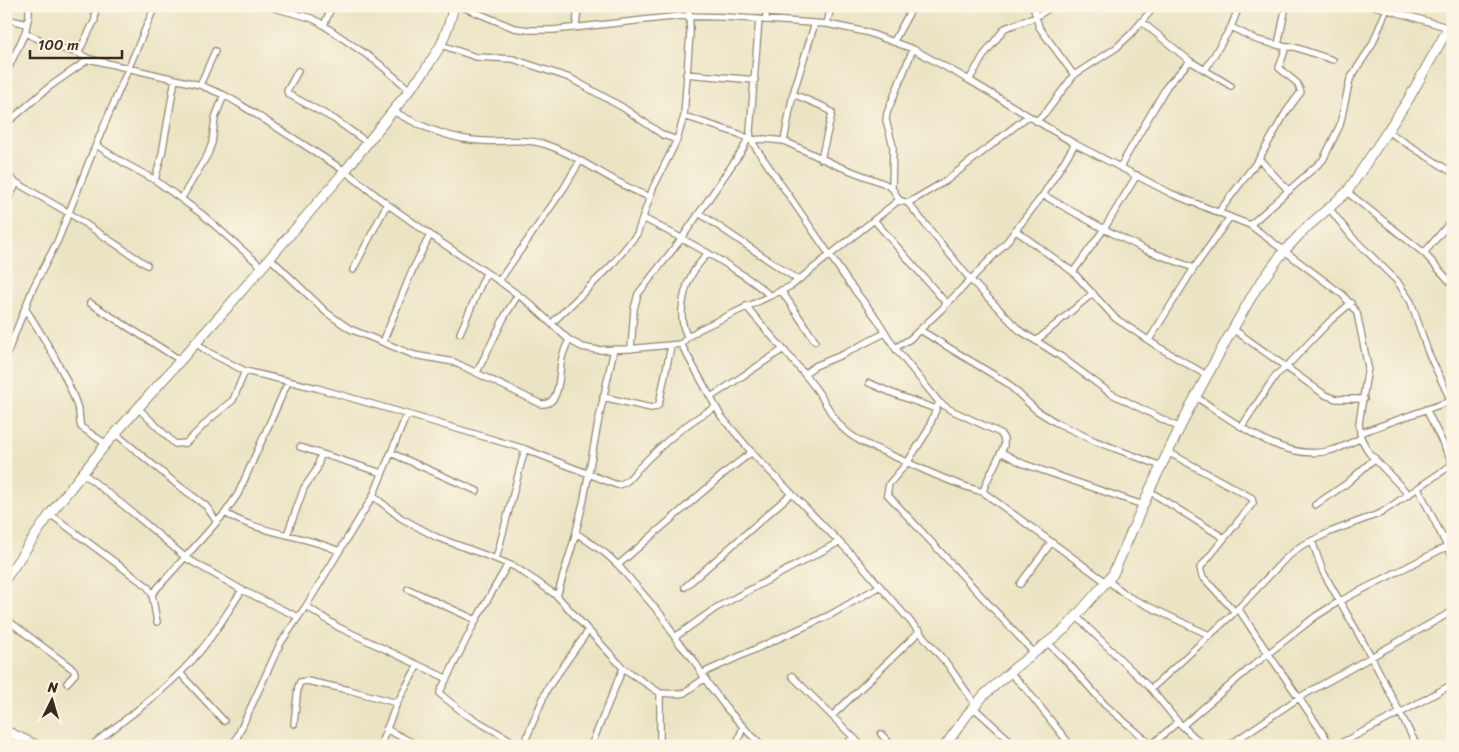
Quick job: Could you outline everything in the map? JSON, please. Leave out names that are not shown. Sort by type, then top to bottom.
[{"type":"street","points":[[6,74],[25,33],[29,6]]},
{"type":"street","points":[[78,53],[95,20],[95,6]]},
{"type":"street","points":[[6,356],[24,308],[58,240],[96,144],[155,6]]},
{"type":"street","points":[[267,6],[311,18],[324,25],[377,62],[410,90]]},
{"type":"street","points":[[324,25],[332,6]]},
{"type":"street","points":[[6,578],[50,514],[106,444],[270,258],[394,111],[424,72],[440,45],[450,24],[454,6]]},
{"type":"street","points":[[460,6],[514,28],[530,30],[690,16],[766,19],[827,24],[866,32],[913,49],[969,80],[1075,144],[1172,194],[1250,225],[1344,294],[1357,313],[1368,367],[1360,423],[1361,435],[1369,452],[1408,495]]},
{"type":"street","points":[[576,27],[578,6]]},
{"type":"street","points":[[552,323],[611,266],[637,234],[650,197],[677,140],[684,116],[689,6]]},
{"type":"street","points":[[766,6],[766,19]]},
{"type":"street","points":[[827,24],[831,6]]},
{"type":"street","points":[[894,41],[913,6]]},
{"type":"street","points":[[1033,6],[1038,27],[1074,75]]},
{"type":"street","points":[[969,80],[984,55],[1005,28],[1036,17],[1054,6]]},
{"type":"street","points":[[1036,121],[1052,105],[1074,75],[1116,48],[1155,6]]},
{"type":"street","points":[[1204,70],[1231,28],[1239,6]]},
{"type":"street","points":[[1278,44],[1286,6]]},
{"type":"street","points":[[1375,6],[1450,28]]},
{"type":"street","points":[[1250,225],[1323,160],[1340,125],[1350,79],[1372,45],[1387,8]]},
{"type":"street","points":[[6,19],[27,24]]},
{"type":"street","points":[[759,19],[750,139],[895,348],[939,402],[949,409],[1000,432],[1004,439],[1004,446],[983,492]]},
{"type":"street","points":[[948,745],[974,705],[1009,672],[1048,643],[1077,617],[1106,581],[1120,560],[1149,491],[1180,428],[1232,329],[1256,289],[1284,251],[1306,228],[1347,192],[1408,100],[1453,20]]},
{"type":"street","points":[[1142,22],[1190,62],[1231,86]]},
{"type":"street","points":[[784,142],[794,94],[815,23]]},
{"type":"street","points":[[1231,28],[1256,40],[1301,49],[1333,60]]},
{"type":"street","points":[[25,33],[89,59],[200,85],[224,95],[345,171],[430,235],[518,295],[569,340],[582,347],[597,350],[681,344],[688,337],[798,280],[899,200]]},
{"type":"street","points":[[440,45],[476,57],[513,59],[570,78],[622,107],[663,135],[677,140]]},
{"type":"street","points":[[1218,213],[1259,159],[1286,112],[1301,92],[1297,83],[1279,68],[1286,47]]},
{"type":"street","points":[[913,49],[886,120],[893,146],[892,188],[899,200],[908,203],[970,279],[1019,330],[1110,393],[1180,428]]},
{"type":"street","points":[[200,85],[215,51]]},
{"type":"street","points":[[6,124],[49,86],[89,59]]},
{"type":"street","points":[[1120,167],[1167,86],[1190,62]]},
{"type":"street","points":[[298,71],[287,91],[288,94],[334,119],[368,143]]},
{"type":"street","points":[[686,74],[755,80]]},
{"type":"street","points":[[155,180],[162,154],[175,79]]},
{"type":"street","points":[[794,94],[832,113],[821,159]]},
{"type":"street","points":[[181,199],[208,154],[212,143],[215,118],[224,95]]},
{"type":"street","points":[[394,111],[428,129],[460,139],[528,141],[543,144],[565,152],[620,184],[650,197]]},
{"type":"street","points":[[684,116],[750,139],[784,142],[892,188]]},
{"type":"street","points":[[908,203],[946,180],[1028,116]]},
{"type":"street","points":[[1387,131],[1453,173]]},
{"type":"street","points":[[631,349],[634,309],[638,294],[682,238],[750,139]]},
{"type":"street","points":[[96,144],[124,163],[155,180],[204,215],[262,267]]},
{"type":"street","points":[[895,348],[920,330],[1005,244],[1043,195],[1075,144]]},
{"type":"street","points":[[1259,159],[1289,191]]},
{"type":"street","points":[[499,281],[564,188],[580,161]]},
{"type":"street","points":[[6,175],[69,213],[147,265]]},
{"type":"street","points":[[1073,272],[1104,229],[1137,176]]},
{"type":"street","points":[[6,203],[17,183]]},
{"type":"street","points":[[1347,192],[1424,253],[1453,285]]},
{"type":"street","points":[[1043,195],[1146,250],[1194,268]]},
{"type":"street","points":[[353,270],[387,204]]},
{"type":"street","points":[[1196,397],[1272,444],[1303,452],[1332,450],[1361,435],[1452,400],[1428,352],[1411,302],[1397,281],[1352,237],[1329,208]]},
{"type":"street","points":[[699,213],[798,280]]},
{"type":"street","points":[[1149,340],[1194,268],[1230,217]]},
{"type":"street","points":[[643,218],[708,253],[756,283],[770,296]]},
{"type":"street","points":[[1424,253],[1453,219]]},
{"type":"street","points":[[874,220],[947,304]]},
{"type":"street","points":[[1015,230],[1073,272],[1115,318],[1208,376]]},
{"type":"street","points":[[383,342],[412,271],[430,235]]},
{"type":"street","points":[[688,337],[682,324],[686,288],[692,274],[708,253]]},
{"type":"street","points":[[270,258],[337,321],[350,329],[414,355],[454,362],[541,404],[552,402],[556,393],[563,351],[569,340]]},
{"type":"street","points":[[460,333],[486,273]]},
{"type":"street","points":[[781,290],[815,341]]},
{"type":"street","points":[[1036,341],[1093,293]]},
{"type":"street","points":[[477,372],[506,314],[518,295]]},
{"type":"street","points":[[90,303],[180,360]]},
{"type":"street","points":[[1242,426],[1276,375],[1351,303]]},
{"type":"street","points":[[746,306],[804,374],[839,424],[856,438],[871,447],[957,485],[983,492],[1129,597],[1209,636]]},
{"type":"street","points":[[24,308],[46,342],[72,394],[79,413],[81,427],[106,444]]},
{"type":"street","points":[[1232,329],[1330,398],[1364,399]]},
{"type":"street","points":[[920,330],[1007,383],[1036,410],[1055,422],[1095,441],[1161,466]]},
{"type":"street","points":[[804,374],[815,366],[844,354],[885,333]]},
{"type":"street","points":[[6,334],[14,337]]},
{"type":"street","points":[[196,343],[208,352],[245,371],[407,414],[525,450],[611,484],[622,485],[688,423],[716,407]]},
{"type":"street","points":[[681,344],[721,416],[791,494],[880,586],[948,664],[974,705],[1016,746]]},
{"type":"street","points":[[604,397],[651,408],[656,407],[659,404],[671,346]]},
{"type":"street","points":[[556,596],[576,533],[614,349]]},
{"type":"street","points":[[711,397],[782,350]]},
{"type":"street","points":[[138,408],[175,444],[182,445],[233,400],[245,371]]},
{"type":"street","points":[[152,594],[225,513],[246,479],[288,382]]},
{"type":"street","points":[[869,383],[936,410]]},
{"type":"street","points":[[939,402],[927,432],[907,463],[889,484],[887,494],[1034,652]]},
{"type":"street","points":[[1151,689],[1209,636],[1285,559],[1301,546],[1330,532],[1381,512],[1453,464],[1426,409]]},
{"type":"street","points":[[233,746],[280,644],[306,606],[373,496],[407,414]]},
{"type":"street","points":[[116,434],[206,506],[216,522]]},
{"type":"street","points":[[300,447],[382,473]]},
{"type":"street","points":[[496,559],[525,450]]},
{"type":"street","points":[[618,565],[727,471],[752,452]]},
{"type":"street","points":[[1001,452],[1024,464],[1143,505]]},
{"type":"street","points":[[1168,452],[1252,498],[1252,503],[1200,568],[1200,572],[1236,610],[1300,697],[1333,746],[1453,684]]},
{"type":"street","points":[[391,453],[477,491]]},
{"type":"street","points":[[287,535],[304,488],[317,469],[321,454]]},
{"type":"street","points":[[1315,505],[1346,484],[1375,458]]},
{"type":"street","points":[[83,473],[186,558],[242,590],[298,617]]},
{"type":"street","points":[[1418,488],[1453,558]]},
{"type":"street","points":[[1149,491],[1224,538]]},
{"type":"street","points":[[685,587],[791,494]]},
{"type":"street","points":[[373,496],[401,518],[436,537],[508,564],[556,596],[623,668],[660,694],[684,693],[704,676],[830,615],[880,586]]},
{"type":"street","points":[[225,513],[252,526],[317,542],[339,551]]},
{"type":"street","points":[[50,514],[147,586],[152,594],[157,622]]},
{"type":"street","points":[[576,533],[605,553],[618,565],[663,617],[675,637],[693,658],[704,676],[743,727],[762,746]]},
{"type":"street","points":[[1443,539],[1453,534]]},
{"type":"street","points":[[1312,541],[1323,572],[1417,746]]},
{"type":"street","points":[[675,637],[716,608],[839,542]]},
{"type":"street","points":[[1020,584],[1051,542]]},
{"type":"street","points":[[1048,643],[1105,705],[1151,745],[1316,616],[1340,601],[1446,547]]},
{"type":"street","points":[[508,564],[476,620],[440,690],[440,694],[465,714],[522,746],[547,690],[588,631]]},
{"type":"street","points":[[408,589],[476,620]]},
{"type":"street","points":[[91,746],[129,717],[180,673],[201,650],[242,590]]},
{"type":"street","points":[[306,606],[338,627],[446,678]]},
{"type":"street","points":[[1228,746],[1300,697],[1453,611]]},
{"type":"street","points":[[1077,617],[1151,689],[1180,724],[1204,746]]},
{"type":"street","points":[[6,619],[74,670],[75,674],[68,683]]},
{"type":"street","points":[[832,716],[920,632]]},
{"type":"street","points":[[380,746],[397,703],[418,664]]},
{"type":"street","points":[[591,746],[623,668]]},
{"type":"street","points":[[1009,672],[1026,689],[1070,746]]},
{"type":"street","points":[[180,673],[224,722]]},
{"type":"street","points":[[792,676],[862,746]]},
{"type":"street","points":[[294,724],[300,682],[349,690],[397,703]]},
{"type":"street","points":[[660,694],[660,746]]},
{"type":"street","points":[[736,746],[743,727]]},
{"type":"street","points":[[386,729],[419,746]]},
{"type":"street","points":[[6,731],[38,746]]},
{"type":"street","points":[[880,734],[892,746]]},
{"type":"street","points":[[845,746],[853,737]]}]
